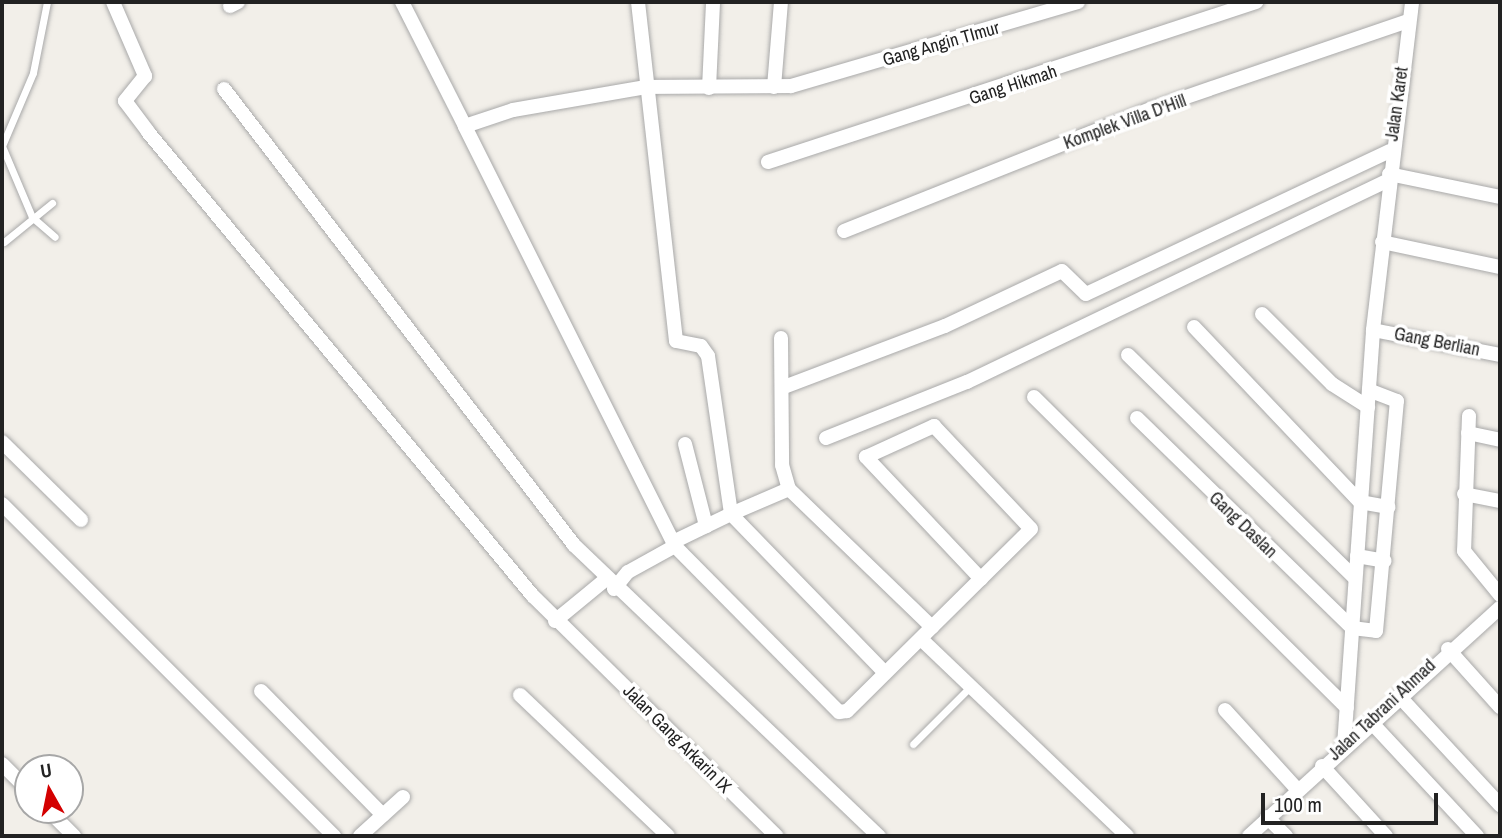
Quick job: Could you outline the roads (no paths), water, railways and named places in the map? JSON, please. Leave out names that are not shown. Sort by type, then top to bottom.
[{"type":"street","name":"Jalan Gang Arkarin IX","points":[[113,2],[144,72],[125,95],[128,107],[555,621],[579,641],[766,833]]},
{"type":"street","points":[[402,2],[674,544],[839,712],[921,639],[981,579],[1029,525],[934,426],[866,457],[981,579]]},
{"type":"street","points":[[638,2],[676,341],[701,346],[708,356],[731,514],[885,673]]},
{"type":"street","points":[[709,88],[713,2]]},
{"type":"street","points":[[774,87],[781,2]]},
{"type":"street","name":"Gang Angin TImur","points":[[465,126],[513,110],[646,87],[774,87],[804,83],[1078,2]]},
{"type":"street","name":"Gang Hikmah","points":[[768,162],[1256,2]]},
{"type":"street","name":"Jalan Karet","points":[[1344,746],[1373,330],[1391,151],[1412,2]]},
{"type":"street","name":"Komplek Villa D'Hill","points":[[844,231],[1151,109],[1408,21]]},
{"type":"street","points":[[224,89],[609,584],[879,836]]},
{"type":"street","points":[[784,387],[945,326],[1063,271],[1086,294],[1391,151]]},
{"type":"street","points":[[825,438],[967,382],[1388,177],[1500,197]]},
{"type":"street","points":[[1382,242],[1500,267]]},
{"type":"street","points":[[1262,314],[1332,384],[1368,407]]},
{"type":"street","points":[[1194,327],[1360,502],[1389,507]]},
{"type":"street","name":"Gang Berlian","points":[[1373,330],[1500,355]]},
{"type":"street","points":[[781,338],[784,387],[782,465],[789,489],[932,627]]},
{"type":"street","points":[[1128,355],[1355,578]]},
{"type":"street","points":[[1352,628],[1379,629],[1397,399],[1369,390]]},
{"type":"street","points":[[1034,397],[1347,708]]},
{"type":"street","points":[[1469,416],[1464,494],[1465,558],[1500,596]]},
{"type":"street","name":"Gang Daslan","points":[[1137,418],[1352,628]]},
{"type":"street","points":[[1468,433],[1500,440]]},
{"type":"street","points":[[2,442],[81,520]]},
{"type":"street","points":[[685,444],[706,526]]},
{"type":"street","points":[[555,621],[674,544],[731,514],[789,489]]},
{"type":"street","points":[[1464,494],[1500,501]]},
{"type":"street","points":[[2,504],[334,836]]},
{"type":"street","points":[[1357,556],[1385,561]]},
{"type":"street","name":"Jalan Tabrani Ahmad","points":[[1249,836],[1448,649],[1500,608]]},
{"type":"street","points":[[921,639],[1127,836]]},
{"type":"street","points":[[1448,649],[1500,706]]},
{"type":"street","points":[[261,691],[383,815]]},
{"type":"street","points":[[520,695],[668,836]]},
{"type":"street","points":[[1399,696],[1500,805]]},
{"type":"street","points":[[1225,710],[1297,789]]},
{"type":"street","points":[[1371,722],[1477,836]]},
{"type":"street","points":[[1322,766],[1386,836]]},
{"type":"street","points":[[360,836],[403,797]]},
{"type":"street","points":[[1267,817],[1286,836]]},
{"type":"lane","points":[[47,2],[33,73],[2,146],[32,217],[55,237]]},
{"type":"lane","points":[[4,242],[52,203]]},
{"type":"lane","points":[[913,744],[972,686]]}]
